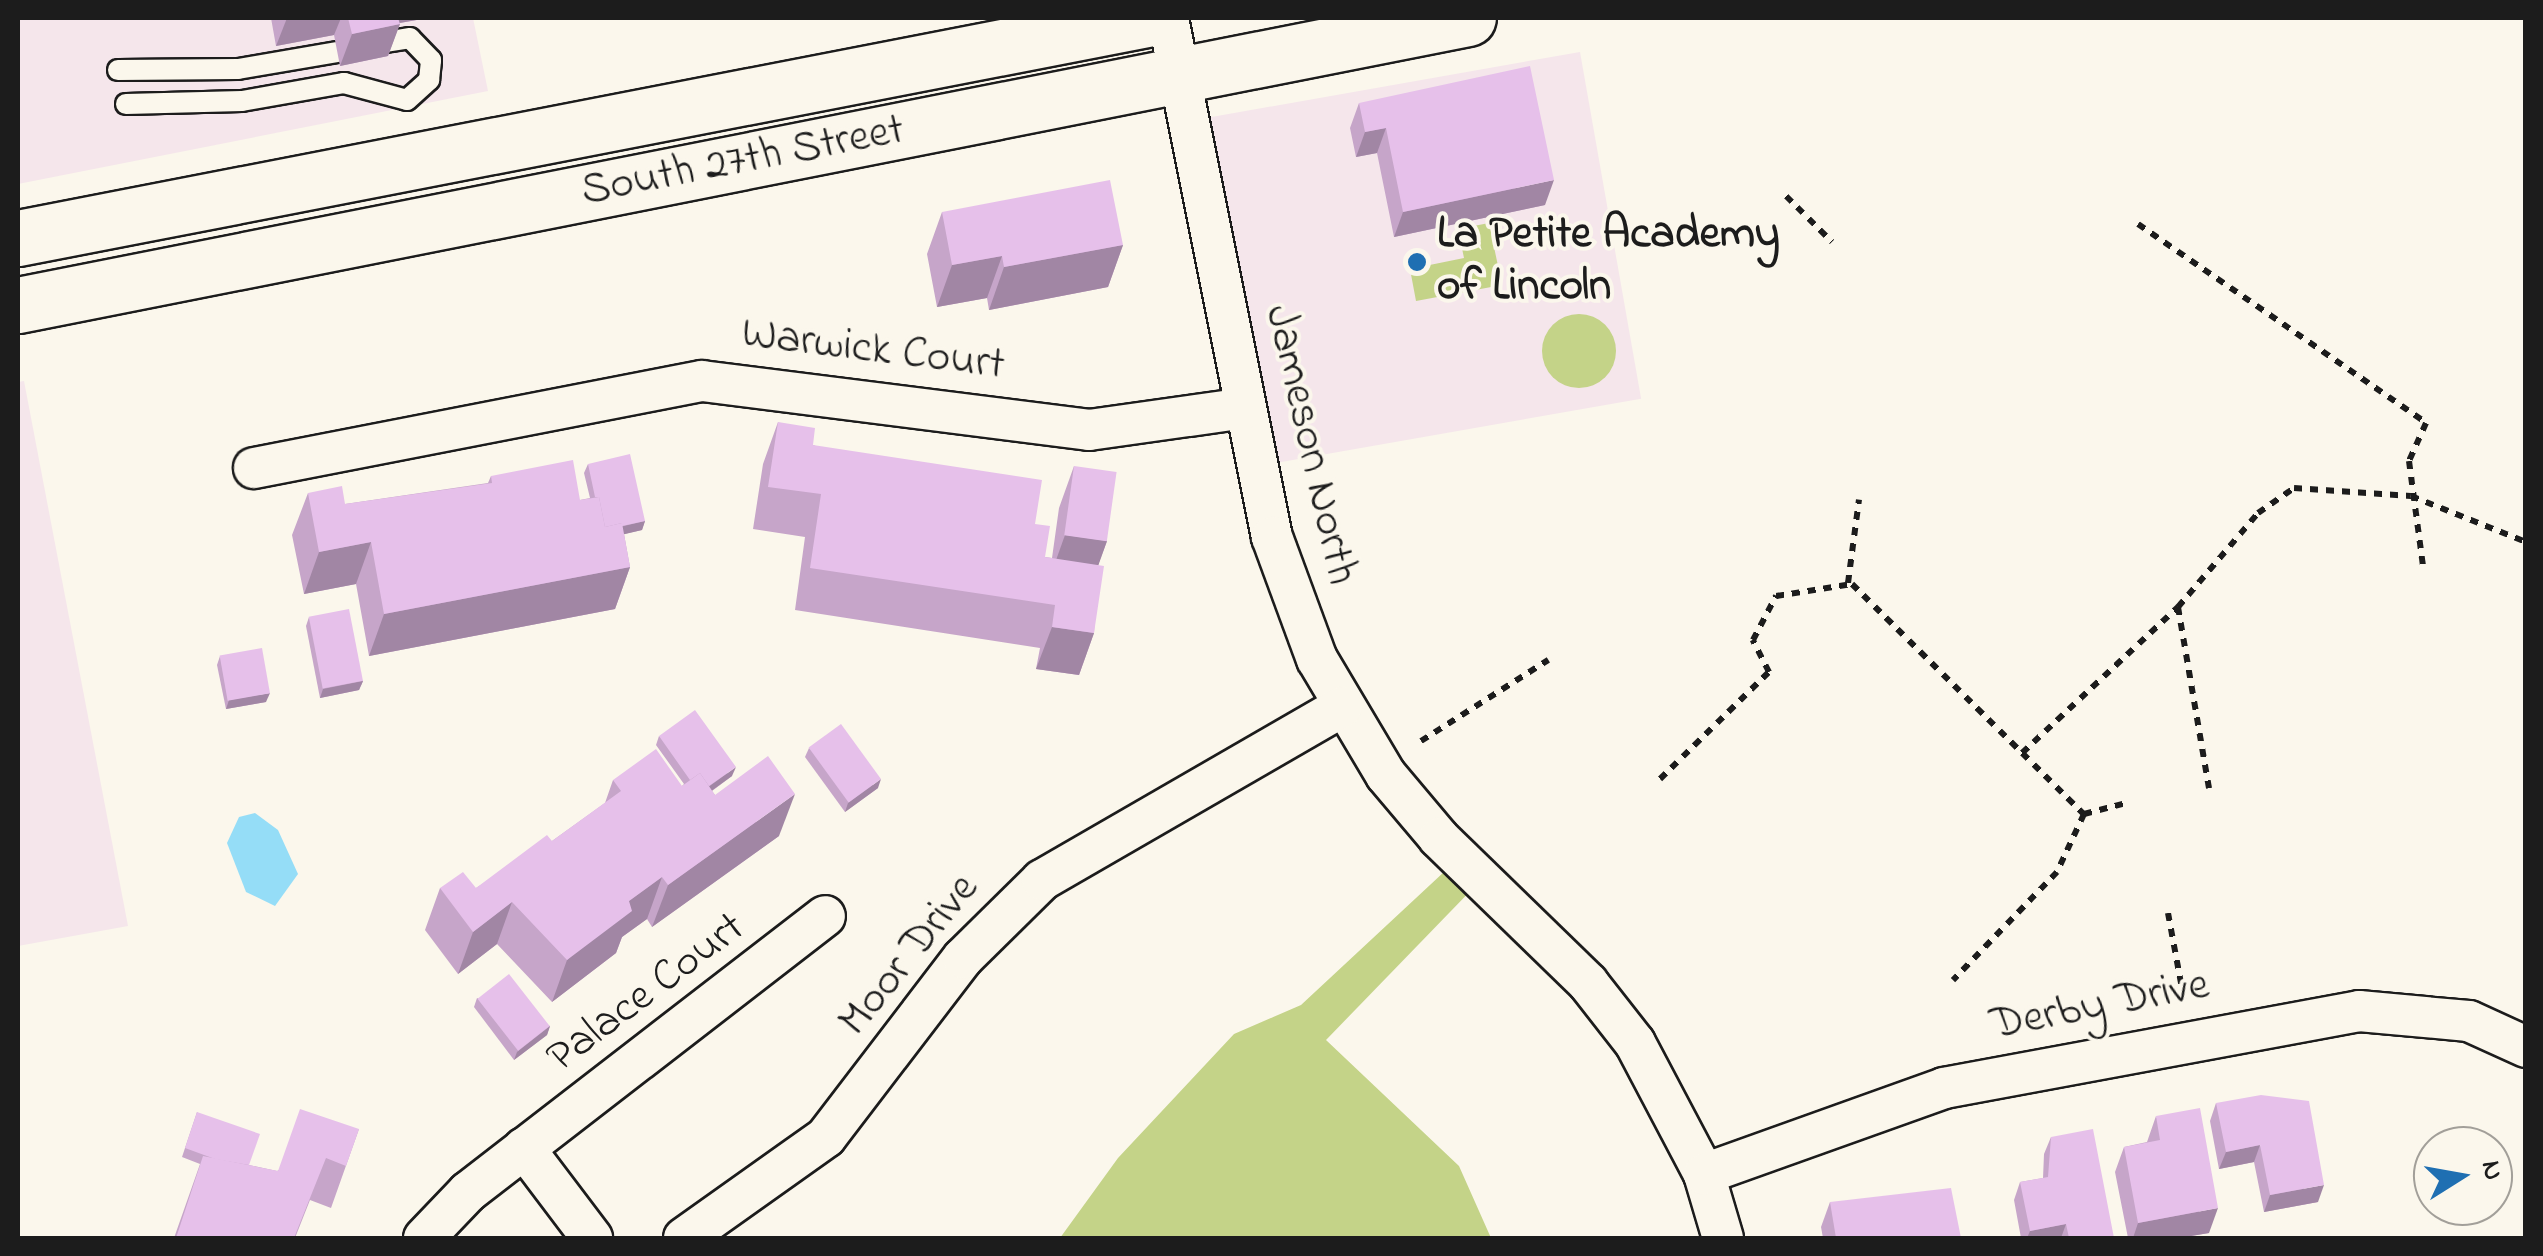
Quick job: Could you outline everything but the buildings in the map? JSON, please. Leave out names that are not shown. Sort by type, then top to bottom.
[{"type":"main road","name":"South 27th Street","points":[[18,238],[1152,18]]},
{"type":"main road","name":"South 27th Street","points":[[18,304],[1468,18]]},
{"type":"street","name":"Jameson North","points":[[1168,18],[1245,408],[1289,590],[1342,707],[1438,838],[1588,983],[1635,1043],[1704,1174],[1724,1238]]},
{"type":"street","name":"Warwick Court","points":[[254,468],[702,381],[1089,430],[1245,408]]},
{"type":"street","name":"Moor Drive","points":[[684,1238],[826,1137],[964,958],[1042,880],[1342,707]]},
{"type":"street","name":"Palace Court","points":[[424,1238],[524,1148],[825,916]]},
{"type":"street","name":"Derby Drive","points":[[1704,1174],[1944,1088],[2281,1023],[2417,1011],[2524,1046]]},
{"type":"street","points":[[524,1148],[592,1238]]},
{"type":"lane","points":[[126,104],[242,101],[344,83],[407,100],[429,80],[431,60],[420,42],[386,42]]},
{"type":"lane","points":[[118,70],[238,69],[337,52]]},
{"type":"path","points":[[1786,196],[1832,242]]},
{"type":"path","points":[[2138,224],[2426,422],[2410,462],[2411,496],[2423,566]]},
{"type":"path","points":[[2022,753],[2178,607],[2258,513],[2294,488],[2411,496],[2526,542]]},
{"type":"path","points":[[1848,583],[1859,500]]},
{"type":"path","points":[[1848,583],[2084,814]]},
{"type":"path","points":[[1660,779],[1768,672],[1754,640],[1776,596],[1848,583]]},
{"type":"path","points":[[2178,607],[2209,788]]},
{"type":"path","points":[[1421,741],[1548,660]]},
{"type":"path","points":[[1954,980],[2057,872],[2084,814],[2126,802]]},
{"type":"path","points":[[2168,913],[2186,1015]]},
{"type":"shaded area","points":[[18,18],[473,18],[488,91],[18,184]]},
{"type":"shaded area","name":"La Petite Academy of Lincoln","points":[[1580,52],[1641,399],[1250,468],[1189,121]]},
{"type":"shaded area","points":[[24,381],[128,926],[18,946],[18,382]]},
{"type":"green space","points":[[1489,223],[1502,285],[1416,301],[1410,269],[1464,258],[1458,229]]},
{"type":"green space","points":[[1579,314],[1605,325],[1616,351],[1605,377],[1579,388],[1553,377],[1542,351],[1553,325]]},
{"type":"green space","points":[[1459,858],[1481,880],[1326,1040],[1459,1166],[1491,1238],[1060,1238],[1118,1158],[1234,1034],[1301,1005]]},
{"type":"water","points":[[255,813],[278,830],[298,874],[275,906],[246,892],[227,843],[239,817]]},
{"type":"place","name":"La Petite Academy of Lincoln","points":[[1417,262]]}]
